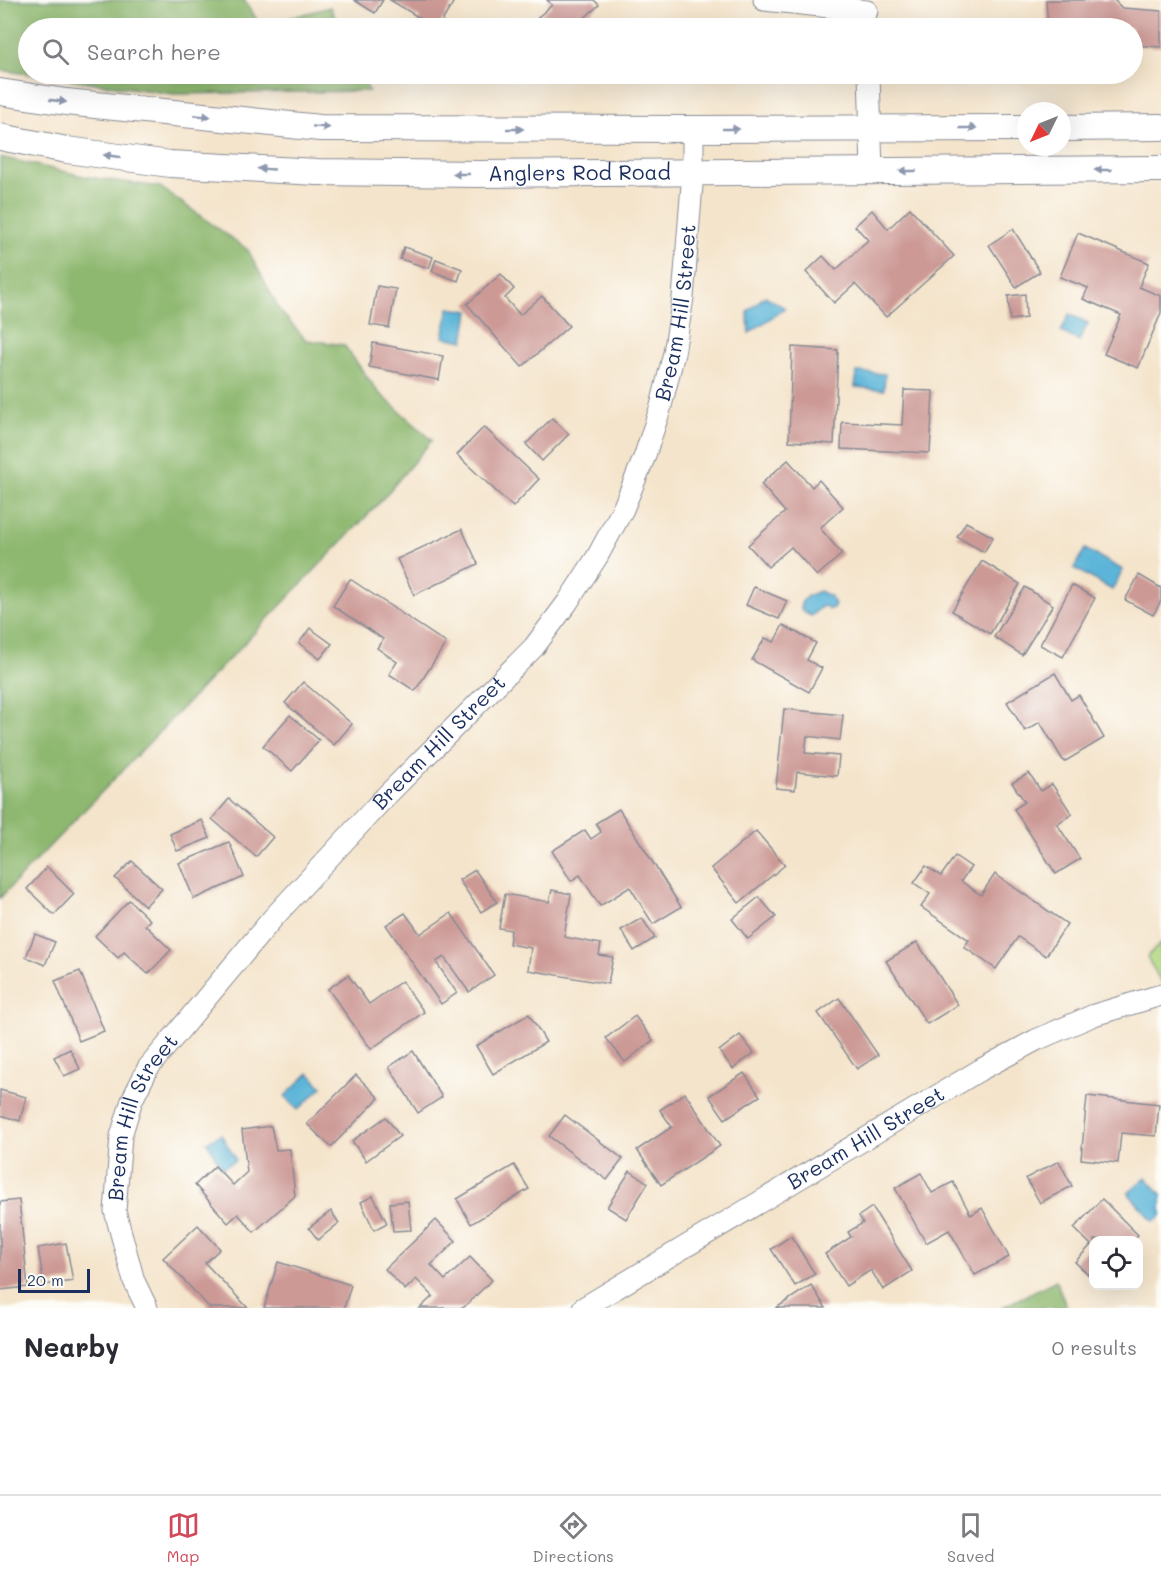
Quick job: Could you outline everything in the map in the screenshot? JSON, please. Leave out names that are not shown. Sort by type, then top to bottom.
[{"type":"street","points":[[764,0],[867,13]]},
{"type":"street","points":[[869,84],[872,171]]},
{"type":"street","name":"Anglers Rod Road","points":[[0,92],[66,102],[321,128],[1017,128]]},
{"type":"street","points":[[1071,128],[1161,127]]},
{"type":"street","name":"Bream Hill Street","points":[[147,1308],[134,1281],[115,1210],[121,1136],[132,1100],[148,1068],[266,926],[384,798],[534,647],[567,603],[597,557],[622,509],[644,458],[661,406],[674,353],[683,298],[693,172],[693,129]]},
{"type":"street","name":"Anglers Rod Road","points":[[0,137],[67,150],[170,164],[317,172],[397,174],[1161,169]]},
{"type":"street","name":"Bream Hill Street","points":[[583,1308],[980,1070],[1036,1040],[1095,1015],[1159,1000]]},
{"type":"green space","points":[[0,0],[244,0],[256,18],[18,18],[18,73],[0,70]]},
{"type":"green space","points":[[330,7],[335,18],[290,18]]},
{"type":"green space","points":[[102,84],[366,84],[369,91],[174,94]]},
{"type":"green space","points":[[0,157],[88,177],[160,187],[248,250],[280,311],[306,340],[344,345],[378,392],[432,440],[380,502],[0,898]]},
{"type":"green space","points":[[1161,943],[1161,982],[1147,957]]},
{"type":"green space","points":[[1056,1280],[1067,1308],[1001,1308]]},
{"type":"water","points":[[765,296],[785,308],[749,333],[748,311]]},
{"type":"water","points":[[449,308],[469,311],[464,341],[443,337]]},
{"type":"water","points":[[1069,314],[1088,323],[1079,341],[1061,332]]},
{"type":"water","points":[[857,372],[885,374],[884,390],[855,387]]},
{"type":"water","points":[[1085,549],[1123,570],[1112,590],[1074,568]]},
{"type":"water","points":[[819,591],[831,597],[835,604],[829,609],[825,606],[821,607],[811,616],[801,609],[801,603],[807,596]]},
{"type":"water","points":[[309,1073],[322,1087],[298,1110],[285,1096]]},
{"type":"water","points":[[221,1134],[236,1160],[222,1168],[207,1142]]},
{"type":"water","points":[[1146,1177],[1161,1194],[1161,1216],[1154,1222],[1128,1193]]},
{"type":"building","points":[[354,0],[383,0],[375,13]]},
{"type":"building","points":[[390,0],[449,0],[453,3],[444,18],[420,18]]},
{"type":"building","points":[[547,0],[594,0],[599,5],[584,18],[538,17],[552,5]]},
{"type":"building","points":[[1046,0],[1114,0],[1122,8],[1161,11],[1161,47],[1143,46],[1143,18],[1047,18]]},
{"type":"building","points":[[910,208],[954,256],[886,317],[855,284],[834,303],[806,272],[823,256],[836,270],[868,240],[855,226],[872,210],[888,229]]},
{"type":"building","points":[[1013,229],[1040,272],[1016,287],[989,245]]},
{"type":"building","points":[[1078,233],[1149,263],[1139,287],[1161,296],[1161,313],[1138,368],[1104,354],[1121,315],[1083,299],[1088,288],[1060,277]]},
{"type":"building","points":[[404,247],[433,257],[429,268],[400,259]]},
{"type":"building","points":[[436,259],[462,269],[458,281],[432,271]]},
{"type":"building","points":[[501,274],[514,289],[505,298],[520,315],[542,296],[569,326],[522,367],[467,304]]},
{"type":"building","points":[[377,286],[396,289],[389,328],[370,325]]},
{"type":"building","points":[[1025,294],[1026,318],[1010,320],[1008,296]]},
{"type":"building","points":[[373,343],[443,356],[439,380],[369,367]]},
{"type":"building","points":[[792,347],[838,350],[834,444],[789,441]]},
{"type":"building","points":[[904,390],[933,391],[930,453],[841,449],[842,422],[902,425]]},
{"type":"building","points":[[552,418],[569,434],[542,461],[526,444]]},
{"type":"building","points":[[484,427],[539,479],[513,507],[457,455]]},
{"type":"building","points":[[788,460],[812,487],[819,480],[843,507],[820,528],[842,554],[817,576],[791,547],[768,567],[748,545],[785,512],[761,484]]},
{"type":"building","points":[[966,522],[993,537],[984,552],[957,537]]},
{"type":"building","points":[[462,529],[478,564],[414,595],[397,559]]},
{"type":"building","points":[[982,561],[1020,584],[990,634],[952,611]]},
{"type":"building","points":[[1139,575],[1161,588],[1161,601],[1153,615],[1125,600]]},
{"type":"building","points":[[350,579],[446,643],[415,691],[389,674],[397,662],[377,648],[383,639],[333,606]]},
{"type":"building","points":[[1072,585],[1095,598],[1063,657],[1040,645]]},
{"type":"building","points":[[754,587],[787,601],[779,619],[746,605]]},
{"type":"building","points":[[1025,587],[1053,605],[1022,655],[994,637]]},
{"type":"building","points":[[783,625],[816,643],[807,660],[822,668],[809,692],[752,660],[765,638],[774,642]]},
{"type":"building","points":[[310,628],[332,644],[320,659],[299,643]]},
{"type":"building","points":[[1055,673],[1071,700],[1079,695],[1104,738],[1064,762],[1040,722],[1025,731],[1007,702]]},
{"type":"building","points":[[303,682],[352,724],[334,745],[285,703]]},
{"type":"building","points":[[784,709],[843,715],[840,740],[807,736],[805,753],[839,756],[837,776],[797,772],[795,790],[776,788]]},
{"type":"building","points":[[290,715],[319,740],[292,771],[263,746]]},
{"type":"building","points":[[1029,773],[1041,791],[1052,784],[1072,814],[1057,824],[1080,859],[1056,874],[1014,809],[1025,802],[1012,783]]},
{"type":"building","points":[[229,799],[273,837],[256,857],[212,819]]},
{"type":"building","points":[[619,809],[681,907],[653,924],[630,887],[600,906],[580,875],[571,881],[552,851],[585,830],[591,839],[601,832],[596,823]]},
{"type":"building","points":[[202,820],[210,838],[177,851],[170,834]]},
{"type":"building","points":[[756,831],[785,865],[739,903],[711,868]]},
{"type":"building","points":[[229,842],[244,877],[194,899],[179,863]]},
{"type":"building","points":[[955,856],[971,867],[961,881],[981,895],[995,874],[1067,924],[1046,956],[1018,937],[996,969],[964,947],[969,940],[921,907],[930,894],[914,883],[926,866],[941,876]]},
{"type":"building","points":[[132,861],[162,889],[145,906],[115,878]]},
{"type":"building","points":[[47,867],[74,894],[54,915],[27,889]]},
{"type":"building","points":[[475,870],[497,902],[481,912],[459,880]]},
{"type":"building","points":[[552,890],[571,894],[564,937],[601,944],[599,955],[613,957],[608,984],[528,970],[531,948],[509,944],[511,930],[499,928],[505,894],[549,902]]},
{"type":"building","points":[[759,897],[776,917],[748,939],[732,919]]},
{"type":"building","points":[[129,900],[150,920],[145,925],[171,950],[148,974],[124,952],[118,958],[95,936]]},
{"type":"building","points":[[405,913],[420,934],[451,913],[494,975],[469,992],[444,957],[436,962],[457,993],[441,1004],[386,925]]},
{"type":"building","points":[[642,918],[655,938],[634,951],[621,930]]},
{"type":"building","points":[[35,934],[55,942],[45,965],[26,957]]},
{"type":"building","points":[[917,942],[958,1005],[927,1024],[886,961]]},
{"type":"building","points":[[80,971],[104,1031],[79,1041],[55,981]]},
{"type":"building","points":[[348,975],[369,1004],[402,981],[424,1012],[371,1049],[328,989]]},
{"type":"building","points":[[839,998],[878,1055],[857,1069],[818,1013]]},
{"type":"building","points":[[529,1014],[546,1042],[493,1074],[476,1046]]},
{"type":"building","points":[[635,1016],[653,1040],[625,1062],[606,1038]]},
{"type":"building","points":[[740,1035],[754,1053],[733,1069],[719,1051]]},
{"type":"building","points":[[70,1049],[80,1069],[64,1076],[54,1057]]},
{"type":"building","points":[[413,1051],[442,1097],[418,1113],[389,1067]]},
{"type":"building","points":[[744,1073],[760,1096],[725,1119],[709,1096]]},
{"type":"building","points":[[356,1075],[379,1098],[331,1147],[307,1124]]},
{"type":"building","points":[[0,1090],[26,1097],[20,1121],[0,1115]]},
{"type":"building","points":[[685,1093],[720,1146],[661,1185],[637,1150],[672,1127],[660,1110]]},
{"type":"building","points":[[1087,1096],[1159,1104],[1156,1136],[1121,1133],[1118,1163],[1081,1159]]},
{"type":"building","points":[[565,1115],[623,1159],[607,1180],[549,1136]]},
{"type":"building","points":[[386,1117],[400,1136],[366,1161],[352,1141]]},
{"type":"building","points":[[271,1126],[276,1150],[290,1149],[295,1196],[254,1232],[238,1214],[228,1223],[195,1185],[215,1166],[233,1185],[247,1172],[242,1130]]},
{"type":"building","points":[[1059,1161],[1072,1186],[1040,1203],[1026,1178]]},
{"type":"building","points":[[514,1165],[529,1189],[471,1224],[457,1199]]},
{"type":"building","points":[[630,1171],[648,1183],[626,1219],[607,1207]]},
{"type":"building","points":[[921,1173],[932,1193],[953,1182],[971,1215],[982,1208],[1009,1257],[975,1275],[949,1230],[926,1243],[895,1188]]},
{"type":"building","points":[[373,1196],[387,1223],[374,1230],[361,1202]]},
{"type":"building","points":[[1102,1199],[1138,1235],[1089,1236],[1089,1243],[1074,1228]]},
{"type":"building","points":[[19,1200],[28,1287],[0,1290],[0,1202]]},
{"type":"building","points":[[408,1201],[411,1230],[393,1231],[390,1203]]},
{"type":"building","points":[[872,1207],[912,1271],[883,1290],[871,1270],[846,1286],[825,1254],[851,1237],[848,1232],[863,1223],[859,1216]]},
{"type":"building","points":[[331,1211],[339,1223],[318,1240],[309,1228]]},
{"type":"building","points":[[436,1220],[456,1241],[431,1265],[445,1280],[470,1257],[492,1280],[463,1308],[420,1308],[433,1296],[416,1279],[405,1290],[385,1269]]},
{"type":"building","points":[[198,1225],[220,1249],[205,1263],[248,1308],[210,1308],[163,1258]]},
{"type":"building","points":[[791,1236],[815,1274],[795,1286],[771,1249]]},
{"type":"building","points":[[66,1243],[73,1281],[44,1285],[38,1248]]},
{"type":"building","points":[[1089,1247],[1089,1275],[1075,1262]]},
{"type":"building","points":[[278,1262],[351,1285],[344,1308],[264,1308]]},
{"type":"building","points":[[811,1285],[826,1308],[776,1308]]}]
